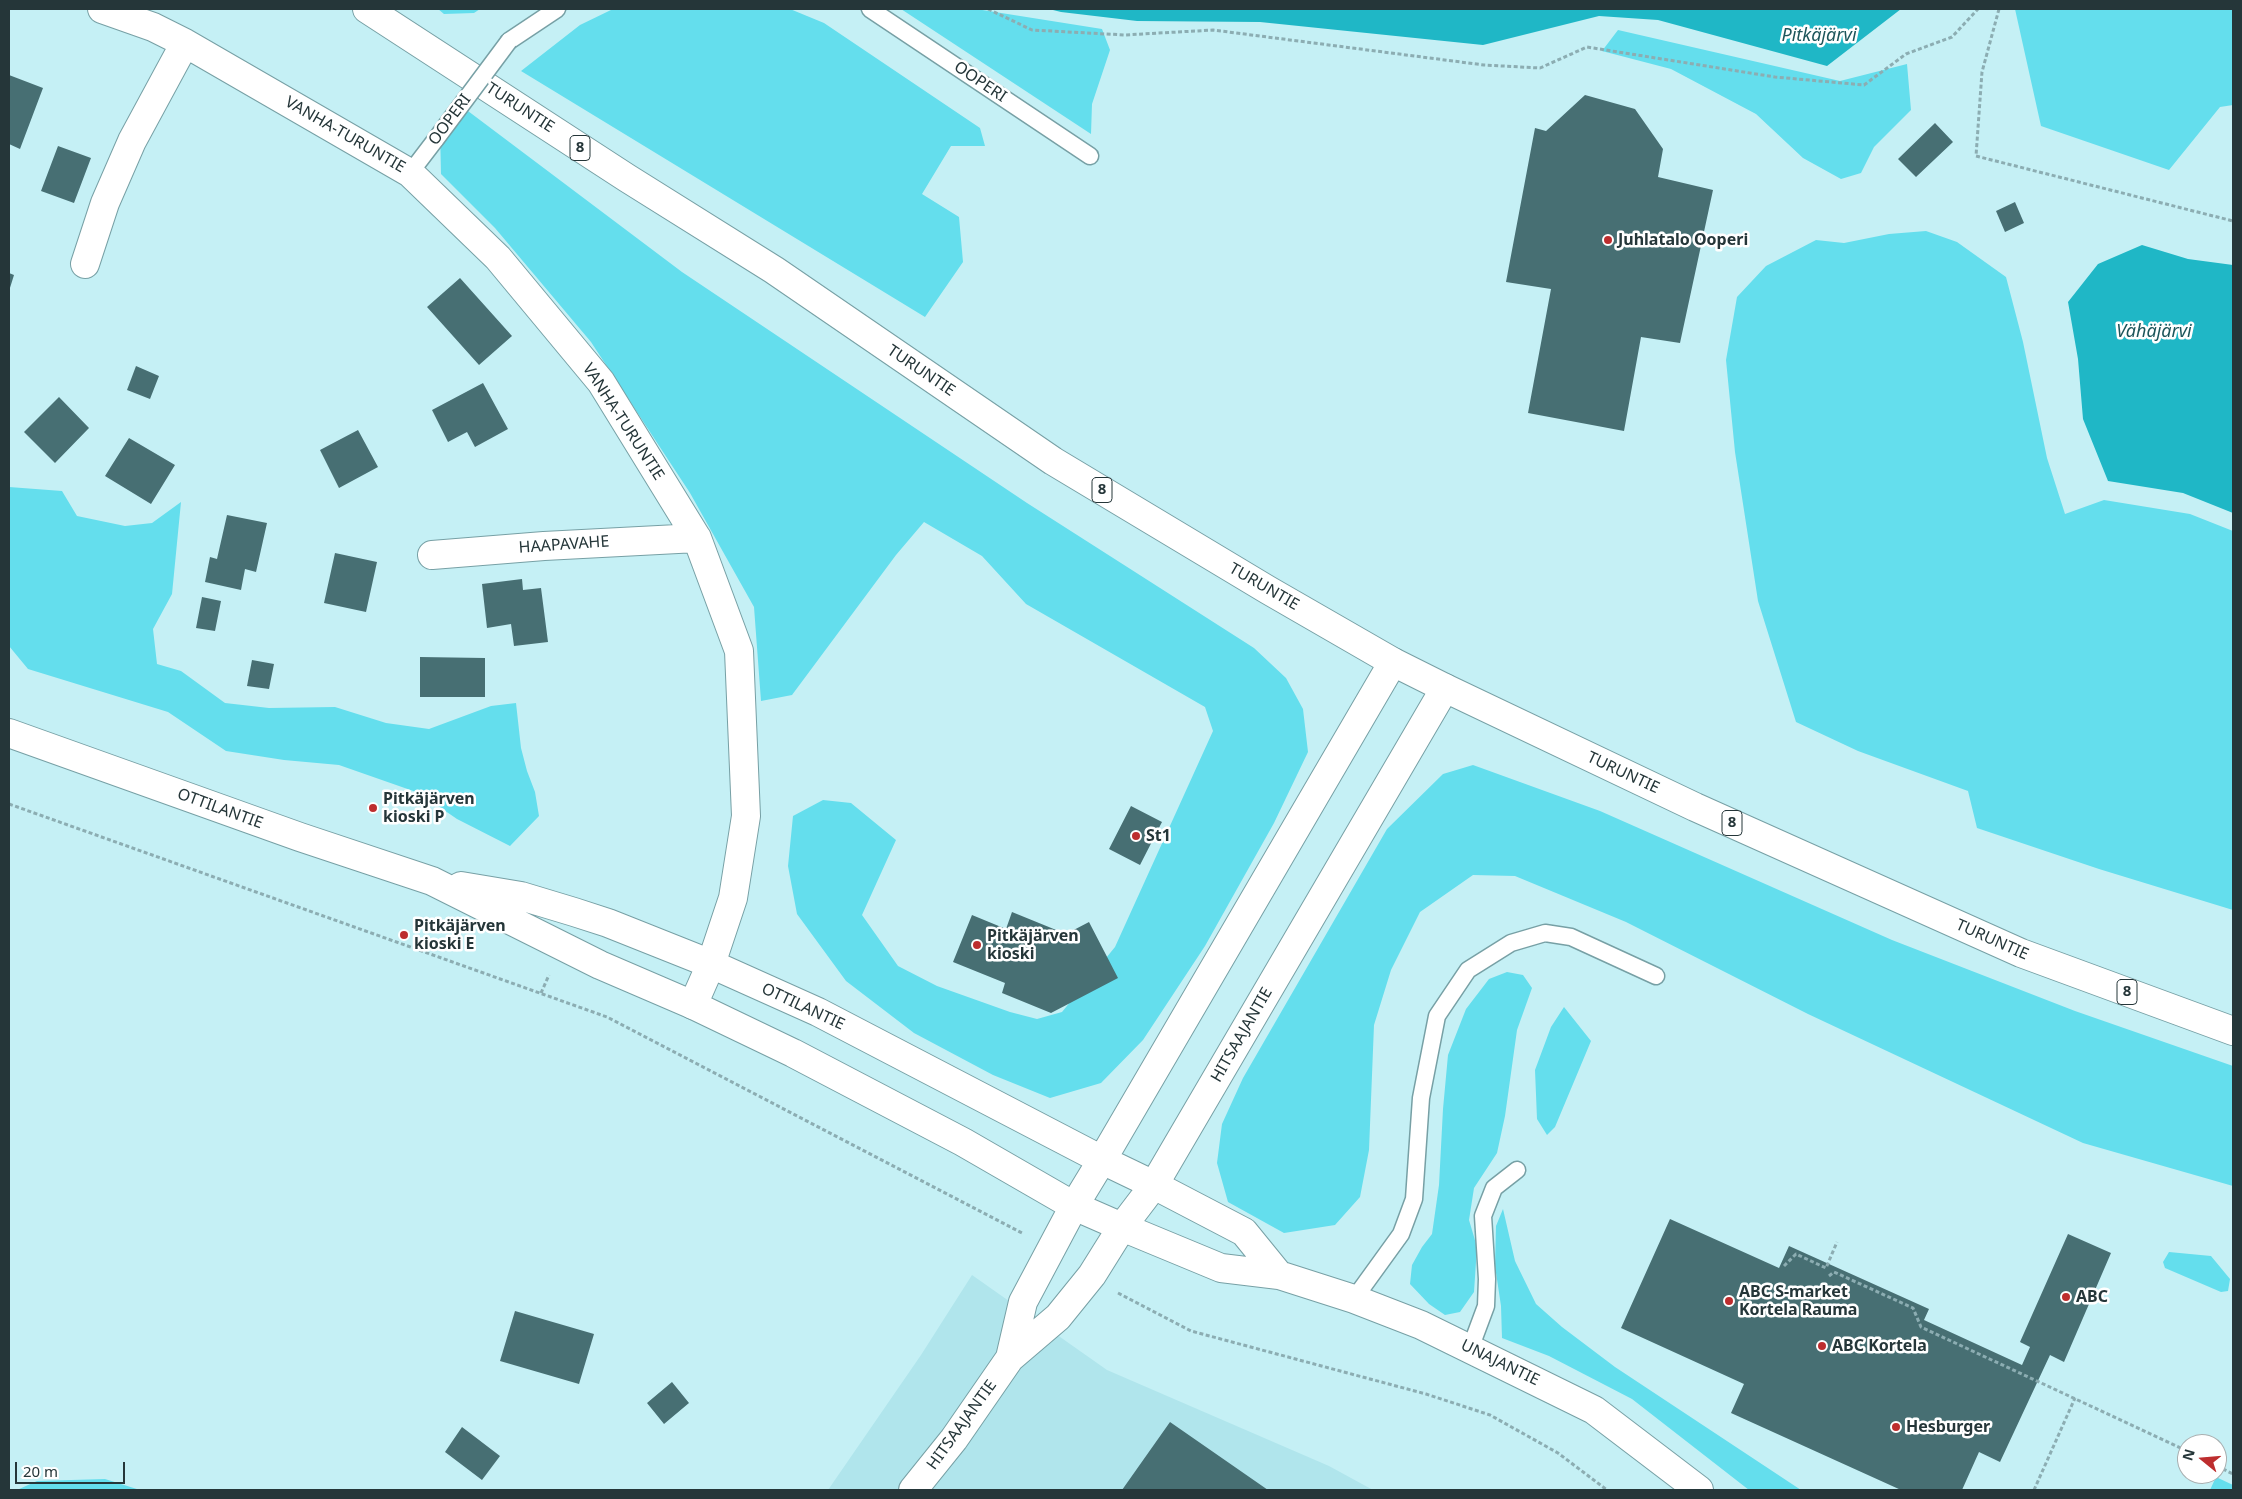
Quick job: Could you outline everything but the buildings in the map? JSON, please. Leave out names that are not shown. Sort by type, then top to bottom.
[{"type":"main road","name":"VANHA-TURUNTIE","points":[[102,9],[153,27],[185,43],[410,173],[498,258],[601,382],[697,538],[739,652],[746,816],[733,898],[711,964],[693,1004]]},
{"type":"main road","name":"TURUNTIE","points":[[367,9],[619,173],[774,270],[1054,461],[1268,590],[1393,662],[1695,807],[2022,953],[2233,1031]]},
{"type":"main road","points":[[85,264],[105,203],[120,168],[185,43]]},
{"type":"main road","name":"HAAPAVAHE","points":[[432,555],[544,546],[697,538]]},
{"type":"main road","name":"HITSAAJANTIE","points":[[1010,1358],[1023,1302],[1074,1206],[1393,662]]},
{"type":"main road","name":"HITSAAJANTIE","points":[[914,1490],[954,1439],[1010,1358],[1058,1317],[1092,1275],[1122,1227],[1154,1185],[1445,688]]},
{"type":"main road","name":"OTTILANTIE","points":[[9,733],[300,837],[432,881],[600,965],[693,1004],[793,1053],[963,1142],[1074,1206],[1122,1227]]},
{"type":"main road","name":"OTTILANTIE","points":[[432,881],[521,896],[608,922],[711,964],[818,1012],[1102,1160],[1154,1185]]},
{"type":"main road","points":[[1154,1185],[1244,1232],[1279,1275]]},
{"type":"main road","name":"UNAJANTIE","points":[[1122,1227],[1221,1268],[1279,1275],[1354,1299],[1421,1325],[1594,1410],[1699,1490]]},
{"type":"lane","name":"OOPERI","points":[[410,173],[509,41],[557,9]]},
{"type":"lane","name":"OOPERI","points":[[870,9],[1090,156]]},
{"type":"lane","points":[[1354,1299],[1401,1234],[1414,1199],[1421,1098],[1437,1016],[1468,970],[1511,943],[1545,933],[1571,937],[1656,976]]},
{"type":"lane","points":[[1470,1349],[1486,1306],[1487,1279],[1483,1216],[1494,1188],[1517,1170]]},
{"type":"path","points":[[988,9],[1032,30],[1125,35],[1213,30],[1484,65],[1540,68],[1587,47],[1775,77],[1864,85],[1906,54],[1952,37],[1978,9]]},
{"type":"path","points":[[1999,9],[1982,72],[1976,156],[2233,221]]},
{"type":"path","points":[[9,804],[607,1017],[1051,1249]]},
{"type":"path","points":[[1784,1266],[1796,1254],[1826,1268],[1837,1242]]},
{"type":"path","points":[[1829,1276],[1834,1272],[1913,1308],[1921,1327],[2177,1446]]},
{"type":"path","points":[[1092,1275],[1119,1293],[1191,1331],[1426,1394],[1490,1415],[1558,1453],[1607,1490]]},
{"type":"path","points":[[2034,1490],[2075,1398]]},
{"type":"shaded area","points":[[438,9],[480,9],[474,13],[444,14]]},
{"type":"shaded area","points":[[613,9],[790,9],[824,23],[980,128],[985,146],[951,146],[922,194],[959,217],[963,262],[925,317],[521,71],[580,25]]},
{"type":"shaded area","points":[[901,9],[976,9],[1102,29],[1110,50],[1092,104],[1091,134]]},
{"type":"shaded area","points":[[2015,9],[2233,9],[2233,105],[2220,107],[2169,170],[2041,126]]},
{"type":"shaded area","points":[[1618,30],[1840,81],[1907,64],[1911,110],[1874,147],[1861,173],[1841,179],[1803,158],[1756,114],[1671,69],[1602,51]]},
{"type":"shaded area","points":[[460,105],[682,272],[1027,503],[1254,648],[1286,678],[1303,709],[1308,752],[1274,823],[1205,946],[1143,1040],[1101,1083],[1050,1098],[993,1075],[914,1033],[846,981],[797,914],[788,866],[793,816],[823,800],[851,803],[896,840],[862,915],[898,966],[937,986],[1010,1012],[1037,1019],[1062,1012],[1115,947],[1213,731],[1205,707],[1026,604],[982,556],[924,522],[896,555],[792,695],[761,701],[754,607],[690,493],[591,342],[495,228],[441,174],[440,130]]},
{"type":"shaded area","points":[[1926,231],[1957,242],[2006,277],[2023,342],[2047,458],[2065,514],[2104,500],[2190,514],[2233,531],[2233,910],[2099,869],[1977,828],[1968,791],[1858,751],[1796,722],[1758,601],[1735,452],[1726,360],[1737,297],[1766,266],[1816,240],[1844,243],[1889,234]]},
{"type":"shaded area","points":[[9,487],[62,491],[77,516],[125,526],[152,523],[181,502],[172,594],[153,629],[157,664],[181,671],[225,703],[269,708],[335,707],[386,723],[429,729],[491,706],[516,703],[521,748],[535,792],[539,816],[510,846],[457,819],[419,793],[339,765],[284,760],[226,751],[168,712],[28,669],[9,646]]},
{"type":"shaded area","points":[[1473,765],[1600,811],[1892,940],[2075,1011],[2233,1066],[2233,1186],[2083,1143],[1808,1014],[1626,922],[1515,876],[1473,875],[1420,912],[1391,970],[1374,1025],[1369,1150],[1360,1197],[1335,1225],[1284,1233],[1228,1202],[1217,1163],[1222,1124],[1243,1078],[1387,829],[1443,774]]},
{"type":"shaded area","points":[[1507,972],[1523,975],[1532,988],[1517,1030],[1505,1116],[1497,1153],[1474,1188],[1469,1220],[1477,1247],[1474,1292],[1460,1312],[1445,1315],[1429,1304],[1410,1284],[1412,1265],[1432,1234],[1439,1185],[1448,1055],[1466,1009],[1489,979]]},
{"type":"shaded area","points":[[1564,1007],[1591,1041],[1555,1127],[1547,1135],[1537,1119],[1535,1070],[1551,1027]]},
{"type":"shaded area","points":[[1503,1209],[1515,1261],[1536,1304],[1562,1327],[1615,1367],[1801,1490],[1749,1490],[1632,1399],[1549,1356],[1502,1338],[1501,1306],[1495,1266],[1496,1226]]},
{"type":"shaded area","points":[[2169,1252],[2211,1256],[2230,1279],[2228,1291],[2221,1292],[2165,1268],[2163,1262]]},
{"type":"shaded area","points":[[972,1275],[1107,1370],[1329,1466],[1373,1490],[828,1490],[921,1355]]},
{"type":"shaded area","points":[[105,1479],[140,1490],[17,1490],[37,1481]]},
{"type":"shaded area","points":[[2227,1482],[2233,1485],[2233,1490],[2210,1490],[2213,1484],[2227,1484]]},
{"type":"water","name":"Pitkäjärvi","points":[[1049,9],[1901,9],[1827,66],[1658,20],[1599,16],[1483,45],[1260,22],[1137,21]]},
{"type":"water","name":"Vähäjärvi","points":[[2142,245],[2188,259],[2233,265],[2233,513],[2183,493],[2108,481],[2083,419],[2078,359],[2068,302],[2098,264]]},
{"type":"place","name":"Juhlatalo Ooperi","points":[[1608,240]]},
{"type":"place","name":"Pitkäjärven kioski P","points":[[373,808]]},
{"type":"place","name":"St1","points":[[1136,836]]},
{"type":"place","name":"Pitkäjärven kioski E","points":[[404,935]]},
{"type":"place","name":"Pitkäjärven kioski","points":[[977,945]]},
{"type":"place","name":"ABC","points":[[2066,1297]]},
{"type":"place","name":"ABC S-market Kortela Rauma","points":[[1729,1301]]},
{"type":"place","name":"ABC Kortela","points":[[1822,1346]]},
{"type":"place","name":"Hesburger","points":[[1896,1427]]}]
